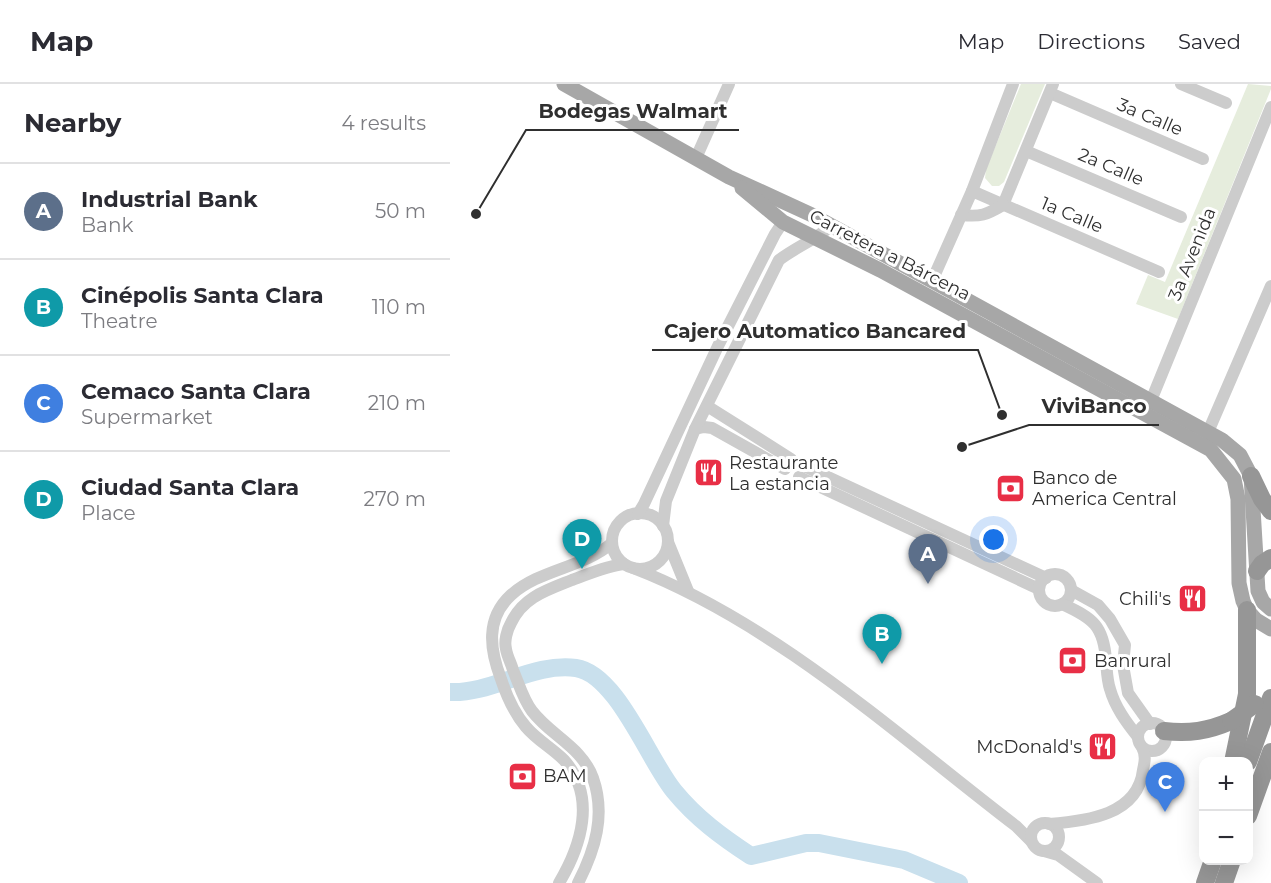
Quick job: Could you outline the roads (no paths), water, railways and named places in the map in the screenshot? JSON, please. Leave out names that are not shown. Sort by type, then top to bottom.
[{"type":"highway","points":[[1251,476],[1262,499],[1271,511]]},
{"type":"highway","points":[[1257,571],[1271,558]]},
{"type":"highway","points":[[1234,757],[1247,694],[1247,610]]},
{"type":"highway","points":[[1249,757],[1263,701],[1271,687]]},
{"type":"highway","points":[[1157,728],[1181,733],[1199,732],[1231,721],[1263,701]]},
{"type":"highway","points":[[1253,805],[1271,752]]},
{"type":"highway","points":[[1253,806],[1271,777]]},
{"type":"highway","points":[[1224,883],[1231,865]]},
{"type":"main road","name":"Carretera a Bárcena","points":[[564,84],[729,177],[812,215],[932,281],[1148,407],[1211,450],[1234,479],[1238,509],[1239,583],[1247,610]]},
{"type":"main road","name":"Carretera a Bárcena","points":[[729,177],[783,222],[1148,407],[1222,440],[1240,455],[1251,476],[1258,591],[1263,602],[1271,609]]},
{"type":"main road","points":[[782,201],[783,222],[812,215]]},
{"type":"main road","points":[[1247,610],[1256,620],[1271,629]]},
{"type":"street","points":[[696,158],[729,84]]},
{"type":"street","points":[[932,281],[972,191],[1013,84]]},
{"type":"street","points":[[1181,84],[1226,103]]},
{"type":"street","points":[[961,216],[979,217],[1003,205],[1052,89]]},
{"type":"street","name":"3a Calle","points":[[1052,89],[1203,159]]},
{"type":"street","name":"3a Avenida","points":[[1148,407],[1271,107]]},
{"type":"street","name":"2a Calle","points":[[1026,151],[1181,217]]},
{"type":"street","name":"1a Calle","points":[[972,191],[1159,272]]},
{"type":"street","points":[[638,514],[718,346],[783,222]]},
{"type":"street","points":[[687,591],[663,526],[666,501],[695,429],[779,260],[796,247],[817,238],[831,226]]},
{"type":"street","points":[[1208,432],[1271,285]]},
{"type":"street","points":[[707,406],[788,464],[790,477],[802,472],[1046,578]]},
{"type":"street","points":[[695,429],[712,428],[788,464],[800,460],[802,472]]},
{"type":"street","points":[[802,472],[1039,589]]},
{"type":"street","points":[[663,526],[648,515],[638,514],[620,521],[612,543],[615,553],[628,566],[687,591],[733,617],[842,690],[1016,826],[1036,848],[1064,859],[1097,883]]},
{"type":"street","points":[[578,883],[597,836],[598,805],[594,781],[588,767],[577,752],[538,718],[522,693],[505,647],[508,629],[516,612],[542,591],[587,574],[628,566],[643,569],[652,566],[666,551],[668,542]]},
{"type":"street","points":[[559,883],[582,832],[583,807],[579,789],[572,770],[526,727],[508,699],[492,656],[492,629],[498,612],[510,596],[535,580],[600,553],[612,543]]},
{"type":"street","points":[[1054,574],[1064,577],[1069,583],[1071,590],[1069,598],[1062,604],[1053,606],[1041,598],[1039,589],[1046,578],[1054,574]]},
{"type":"street","points":[[1071,590],[1098,605],[1110,619],[1125,645],[1123,665],[1128,693],[1157,728],[1164,744],[1144,748]]},
{"type":"street","points":[[1062,604],[1091,619],[1100,630],[1106,652],[1111,693],[1119,712],[1144,748]]},
{"type":"street","points":[[1016,826],[1067,823],[1102,814],[1128,803],[1140,786],[1144,748],[1143,726],[1157,728]]},
{"type":"street","points":[[1044,851],[1052,849],[1067,823]]},
{"type":"street","points":[[1031,841],[1032,832],[1043,825],[1056,829],[1064,859]]},
{"type":"waterway","points":[[450,692],[481,688],[528,673],[560,667],[576,668],[591,674],[618,702],[664,777],[682,801],[730,842],[751,856],[806,843],[819,843],[904,860],[959,883]]},
{"type":"place","name":"Bodegas Walmart","points":[[476,214]]},
{"type":"place","name":"Cajero Automatico Bancared","points":[[1002,415]]},
{"type":"place","name":"ViviBanco","points":[[962,447]]},
{"type":"place","name":"Restaurante La estancia","points":[[708,473]]},
{"type":"place","name":"Banco de America Central","points":[[1011,488]]},
{"type":"place","name":"Ciudad Santa Clara","points":[[582,569]]},
{"type":"place","name":"Industrial Bank","points":[[928,584]]},
{"type":"place","name":"Chili's","points":[[1192,599]]},
{"type":"place","name":"Banrural","points":[[1073,661]]},
{"type":"place","name":"Cinépolis Santa Clara","points":[[882,664]]},
{"type":"place","name":"McDonald's","points":[[1103,747]]},
{"type":"place","name":"BAM","points":[[522,776]]},
{"type":"place","name":"Cemaco Santa Clara","points":[[1165,812]]}]
